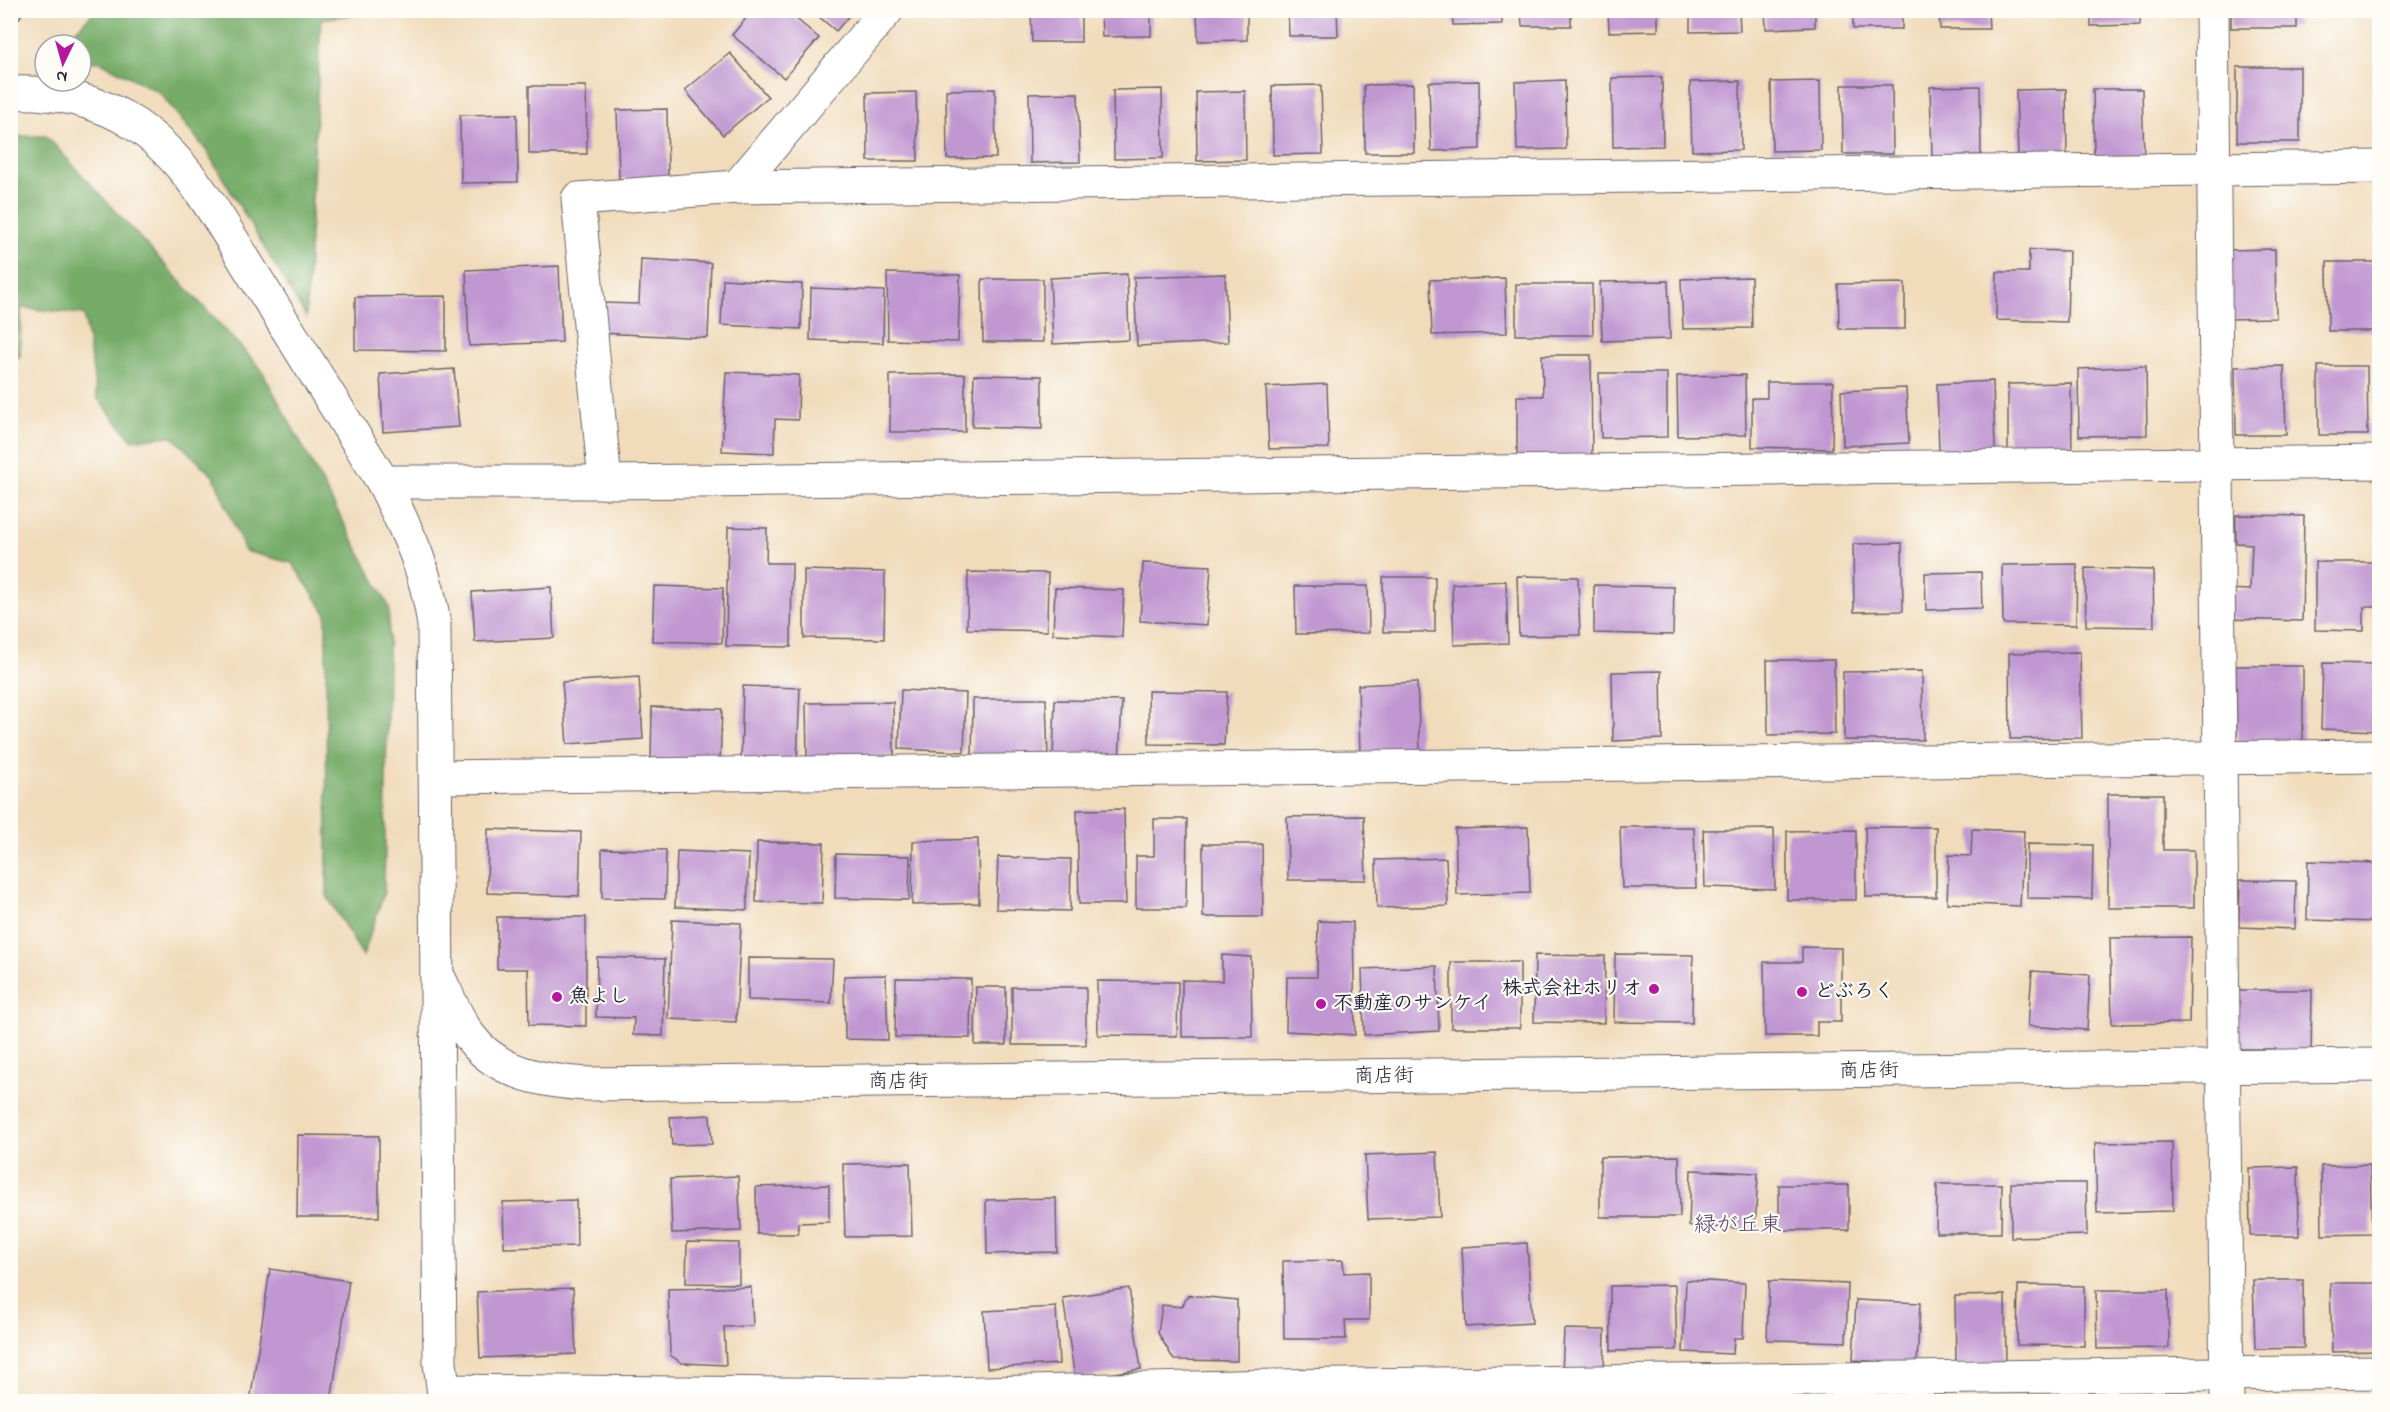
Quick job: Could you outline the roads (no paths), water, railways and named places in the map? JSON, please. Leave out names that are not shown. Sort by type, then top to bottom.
[{"type":"street","points":[[737,187],[886,10]]},
{"type":"street","points":[[2212,10],[2227,1388]]},
{"type":"street","points":[[10,93],[65,96],[100,107],[134,124],[162,145],[184,169],[383,482],[415,548],[429,588],[434,625],[440,1363],[445,1396],[901,1398],[1275,1386],[2227,1388],[2379,1372]]},
{"type":"street","points":[[605,482],[578,199],[737,187],[2379,167]]},
{"type":"street","points":[[383,482],[605,482],[2379,462]]},
{"type":"street","points":[[436,777],[2379,756]]},
{"type":"street","name":"商店街","points":[[438,976],[471,1039],[500,1064],[528,1075],[556,1082],[588,1084],[2379,1065]]},
{"type":"place","name":"株式会社ホリオ","points":[[1654,989]]},
{"type":"place","name":"どぶろく","points":[[1802,992]]},
{"type":"place","name":"魚よし","points":[[557,997]]},
{"type":"place","name":"不動産のサンケイ","points":[[1321,1004]]},
{"type":"district","name":"緑が丘東","points":[[1738,1226]]}]
